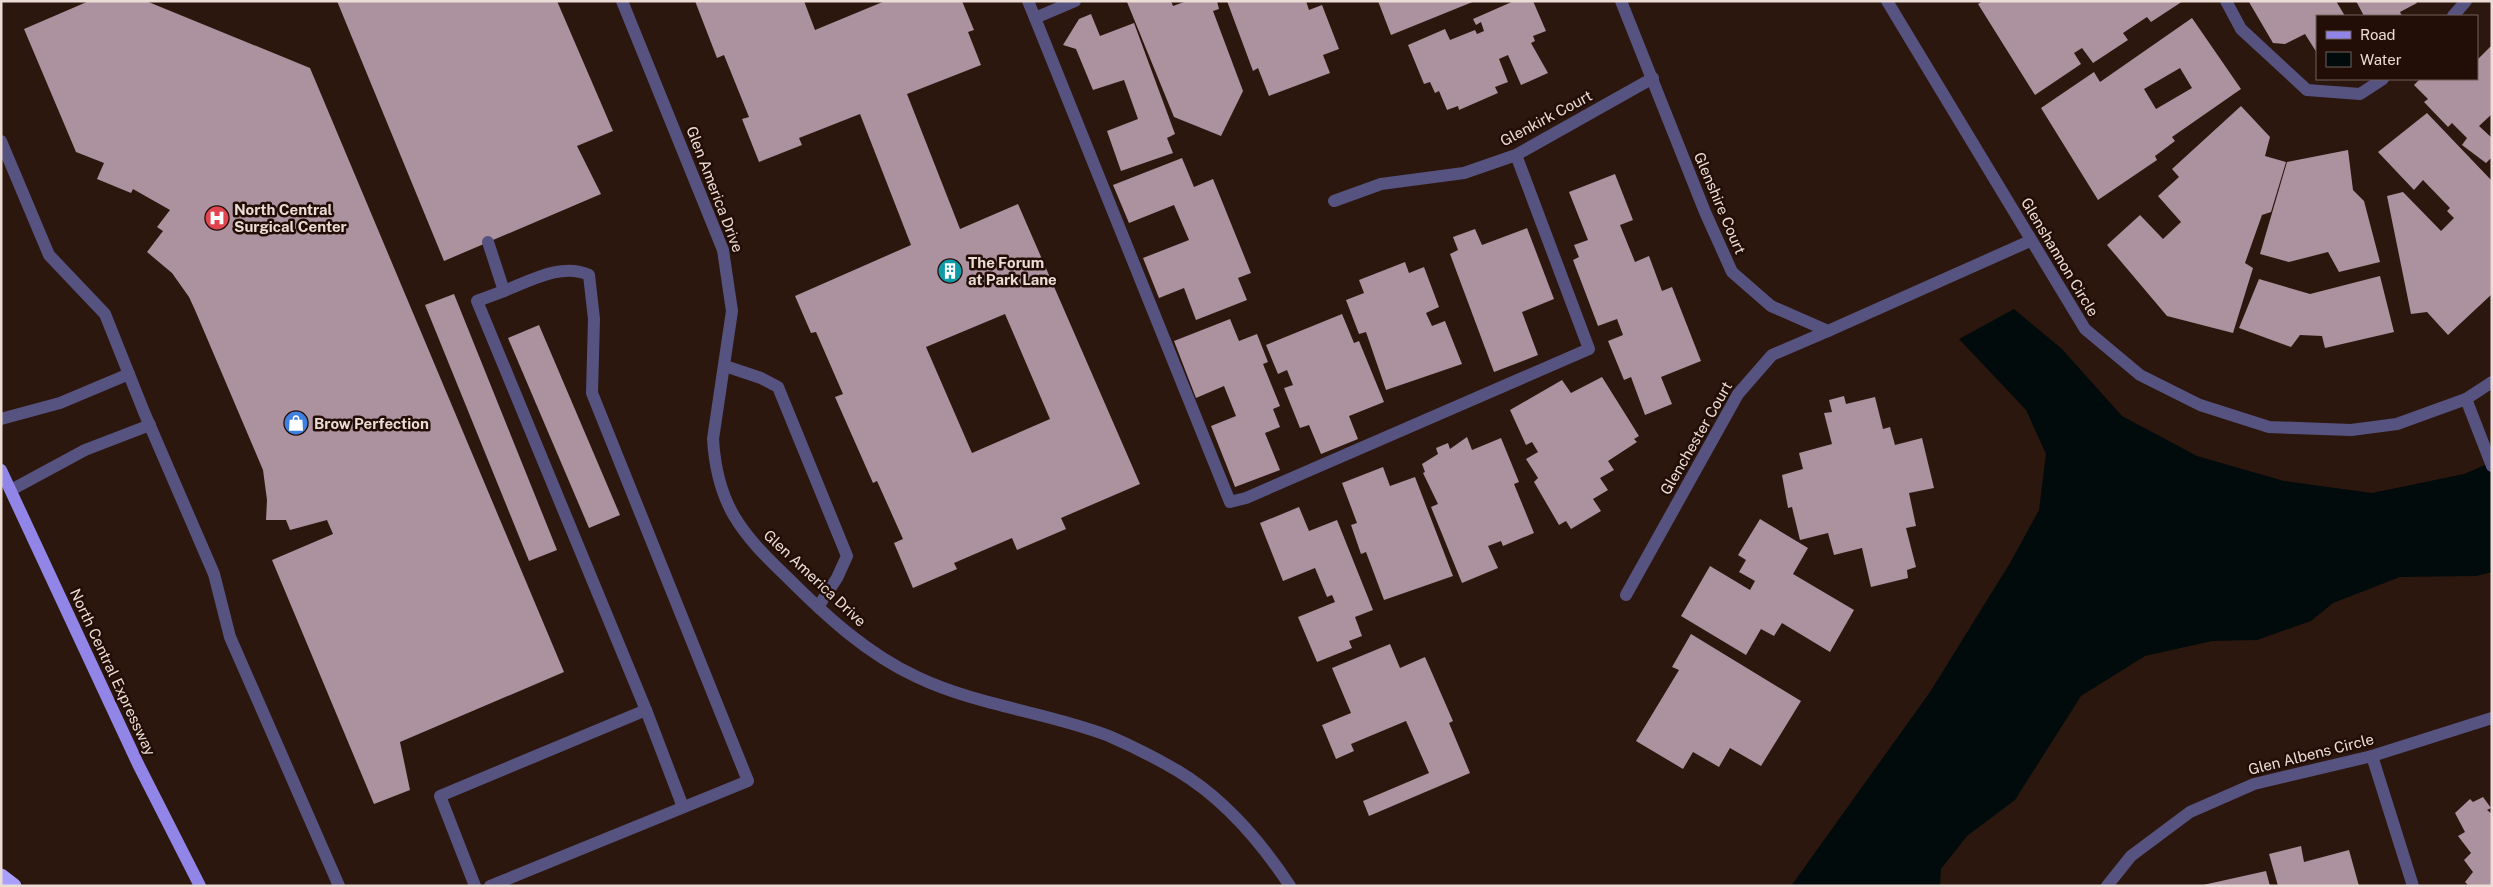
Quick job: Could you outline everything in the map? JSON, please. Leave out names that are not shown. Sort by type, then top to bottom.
[{"type":"highway","points":[[1,876],[14,886]]},
{"type":"main road","name":"North Central Expressway","points":[[1,470],[138,764],[200,886]]},
{"type":"street","name":"Glen America Drive","points":[[622,1],[723,250],[732,311],[713,440],[719,483],[727,505],[758,550],[818,607],[859,642],[917,677],[956,692],[1108,736],[1179,771],[1244,827],[1272,859],[1290,886]]},
{"type":"street","points":[[1028,1],[1230,502],[1255,494],[1590,349],[1516,155]]},
{"type":"street","points":[[1035,18],[1075,1]]},
{"type":"street","name":"Glenshire Court","points":[[1621,1],[1705,212],[1732,272],[1771,306],[1828,331]]},
{"type":"street","name":"Glenshannon Circle","points":[[1887,1],[2030,241],[2085,329],[2140,375],[2200,405],[2268,427],[2351,430],[2397,424],[2466,399],[2492,382]]},
{"type":"street","points":[[2226,1],[2241,29],[2307,90],[2360,94],[2382,80]]},
{"type":"street","points":[[2454,15],[2466,1]]},
{"type":"street","name":"Glenkirk Court","points":[[1334,200],[1381,184],[1464,173],[1516,155],[1653,78]]},
{"type":"street","points":[[1,141],[49,255],[105,314],[214,574],[230,637],[339,886]]},
{"type":"street","points":[[1828,331],[2030,241]]},
{"type":"street","points":[[488,242],[504,291]]},
{"type":"street","points":[[490,886],[748,781],[592,393],[594,319],[589,275],[579,270],[555,272],[478,301],[646,710],[683,807]]},
{"type":"street","name":"Glenchester Court","points":[[1626,595],[1738,394],[1772,355],[1828,331]]},
{"type":"street","points":[[725,366],[778,386],[846,556],[837,578],[818,607]]},
{"type":"street","points":[[1,419],[60,403],[129,374]]},
{"type":"street","points":[[2466,399],[2492,466]]},
{"type":"street","points":[[11,490],[85,450],[150,425]]},
{"type":"street","points":[[475,886],[440,796],[646,710]]},
{"type":"street","name":"Glen Albens Circle","points":[[2108,886],[2131,856],[2190,812],[2254,784],[2372,756],[2492,718]]},
{"type":"street","points":[[2372,756],[2413,886]]},
{"type":"water","points":[[2014,309],[2062,349],[2122,416],[2197,456],[2284,481],[2372,493],[2464,474],[2492,462],[2492,572],[2476,576],[2400,577],[2333,603],[2311,621],[2257,640],[2212,641],[2145,656],[2081,696],[2015,800],[1967,836],[1941,869],[1940,886],[1791,886],[1930,692],[2010,563],[2039,510],[2046,454],[2026,410],[1959,339]]},
{"type":"building","points":[[89,1],[146,1],[310,68],[564,672],[400,742],[410,790],[374,804],[272,560],[333,534],[327,520],[290,530],[286,520],[266,520],[267,500],[263,470],[195,310],[189,297],[172,273],[147,252],[163,231],[157,227],[170,210],[133,189],[131,193],[97,179],[104,163],[76,152],[24,29]]},
{"type":"building","points":[[337,1],[557,1],[613,131],[577,146],[601,194],[444,261]]},
{"type":"building","name":"The Forum at Park Lane","points":[[695,1],[804,1],[815,30],[885,1],[962,1],[974,30],[968,32],[981,65],[907,94],[960,229],[1018,204],[1140,484],[1061,518],[1066,529],[1017,550],[1012,538],[954,563],[957,569],[913,588],[894,543],[903,539],[877,481],[873,483],[835,397],[843,394],[816,332],[811,333],[795,296],[911,245],[860,114],[799,138],[802,145],[759,162],[742,119],[749,117],[724,55],[717,58]],"holes":[[[1005,314],[1050,419],[972,453],[926,347]]]},
{"type":"building","points":[[1171,1],[1173,6],[1187,1],[1217,1],[1219,9],[1213,11],[1243,91],[1221,136],[1174,117],[1127,2]]},
{"type":"building","points":[[1227,1],[1306,1],[1309,10],[1322,5],[1339,49],[1323,55],[1330,73],[1269,96],[1258,68],[1253,71]]},
{"type":"building","points":[[1378,1],[1475,1],[1391,35]]},
{"type":"building","points":[[1514,1],[1533,1],[1546,31],[1533,36],[1535,41],[1531,43],[1548,73],[1521,85],[1508,55],[1499,59],[1508,82],[1495,87],[1498,93],[1459,110],[1458,106],[1447,110],[1439,91],[1435,93],[1430,82],[1424,84],[1408,45],[1445,29],[1450,40],[1475,30],[1477,34],[1484,31],[1481,22],[1476,25],[1473,19]]},
{"type":"building","points":[[1983,1],[2183,1],[2151,22],[2147,17],[2123,33],[2128,40],[2093,63],[2082,48],[2074,53],[2081,64],[2035,95],[1978,4]]},
{"type":"building","points":[[2336,1],[2344,15],[2316,15],[2316,51],[2305,34],[2285,44],[2273,43],[2249,2]]},
{"type":"building","points":[[2356,1],[2416,1],[2417,3],[2400,12],[2402,15],[2363,15]]},
{"type":"building","points":[[1091,14],[1100,36],[1134,23],[1175,134],[1167,138],[1173,153],[1121,171],[1107,131],[1138,119],[1124,80],[1093,90],[1076,49],[1063,45],[1079,19]]},
{"type":"building","points":[[2192,18],[2241,89],[2172,137],[2175,141],[2155,156],[2157,160],[2098,200],[2041,108],[2094,72],[2100,82]],"holes":[[[2180,68],[2192,88],[2156,109],[2144,89]]]},
{"type":"building","points":[[2492,45],[2492,114],[2479,126],[2492,138],[2492,157],[2486,163],[2462,145],[2467,138],[2452,123],[2448,127],[2424,102],[2428,99],[2414,85],[2419,80],[2478,80],[2478,59]]},
{"type":"building","points":[[2241,106],[2270,137],[2265,156],[2286,162],[2271,212],[2262,215],[2245,263],[2253,268],[2233,333],[2167,316],[2107,245],[2140,215],[2163,239],[2181,222],[2158,196],[2179,177],[2172,169]]},
{"type":"building","points":[[2427,113],[2492,181],[2492,294],[2448,335],[2427,312],[2411,314],[2387,196],[2403,192],[2441,231],[2454,218],[2447,211],[2450,208],[2423,180],[2414,190],[2378,152]]},
{"type":"building","points":[[2348,150],[2353,190],[2364,201],[2380,262],[2339,272],[2328,252],[2289,262],[2260,254],[2287,162]]},
{"type":"building","points":[[1182,158],[1194,187],[1213,179],[1251,273],[1238,278],[1247,300],[1196,320],[1184,288],[1159,298],[1143,258],[1189,240],[1174,205],[1129,223],[1113,185]]},
{"type":"building","points":[[1615,174],[1633,220],[1620,225],[1635,262],[1649,256],[1662,291],[1672,287],[1701,361],[1661,377],[1672,404],[1645,415],[1631,377],[1624,380],[1608,341],[1623,335],[1617,319],[1598,326],[1573,260],[1579,257],[1574,245],[1588,240],[1569,192]]},
{"type":"building","points":[[1527,228],[1554,299],[1522,312],[1538,355],[1494,372],[1450,254],[1458,250],[1453,237],[1475,229],[1482,245]]},
{"type":"building","points":[[1405,262],[1409,273],[1424,267],[1439,307],[1426,313],[1432,326],[1445,321],[1462,364],[1386,390],[1366,332],[1359,334],[1346,300],[1364,293],[1359,280]]},
{"type":"building","points":[[2380,276],[2394,332],[2325,348],[2322,336],[2300,335],[2291,347],[2239,328],[2259,279],[2310,294]]},
{"type":"building","points":[[454,294],[557,550],[529,561],[425,305]]},
{"type":"building","points":[[1342,314],[1354,343],[1359,341],[1384,402],[1349,416],[1358,439],[1321,454],[1309,425],[1300,428],[1284,388],[1293,385],[1287,370],[1278,374],[1266,345]]},
{"type":"building","points":[[1230,319],[1239,341],[1257,334],[1268,362],[1263,364],[1280,406],[1273,409],[1280,427],[1265,433],[1280,470],[1235,487],[1211,426],[1236,416],[1224,386],[1196,398],[1174,341]]},
{"type":"building","points":[[539,325],[620,515],[589,528],[508,338]]},
{"type":"building","points":[[1602,377],[1639,436],[1634,439],[1637,442],[1608,461],[1614,470],[1600,478],[1608,490],[1593,499],[1601,511],[1571,529],[1566,521],[1559,525],[1534,482],[1538,478],[1526,459],[1538,452],[1532,442],[1526,445],[1510,410],[1562,380],[1571,393]]},
{"type":"building","points":[[1844,396],[1846,404],[1875,397],[1883,429],[1890,427],[1895,445],[1922,438],[1934,488],[1909,493],[1916,526],[1906,528],[1916,567],[1907,570],[1908,578],[1871,587],[1862,548],[1834,555],[1828,533],[1800,540],[1792,507],[1788,508],[1782,475],[1803,469],[1799,453],[1832,444],[1824,413],[1832,412],[1829,400]]},
{"type":"building","points":[[1467,437],[1472,450],[1501,438],[1519,482],[1514,484],[1534,533],[1503,546],[1501,541],[1488,546],[1498,568],[1462,583],[1431,507],[1438,504],[1423,473],[1425,472],[1422,464],[1438,454],[1436,448],[1448,443],[1450,449]]},
{"type":"building","points":[[1383,467],[1390,486],[1415,477],[1453,576],[1384,600],[1366,552],[1361,554],[1351,525],[1357,523],[1342,483]]},
{"type":"building","points":[[1299,507],[1309,531],[1337,520],[1373,610],[1355,617],[1362,636],[1349,641],[1352,648],[1317,662],[1298,617],[1335,602],[1332,595],[1327,597],[1315,568],[1283,581],[1260,523]]},
{"type":"building","points":[[1760,519],[1808,548],[1793,574],[1854,610],[1830,652],[1782,623],[1774,636],[1761,629],[1746,655],[1681,616],[1710,566],[1750,590],[1755,581],[1739,572],[1746,560],[1738,555]]},
{"type":"building","points":[[1691,634],[1801,701],[1761,766],[1730,748],[1719,767],[1693,752],[1683,769],[1636,741],[1679,670],[1672,667]]},
{"type":"building","points":[[1390,644],[1400,668],[1425,657],[1453,721],[1449,723],[1470,773],[1369,816],[1363,801],[1429,773],[1406,721],[1351,744],[1354,751],[1336,759],[1322,725],[1351,713],[1332,668]]},
{"type":"building","points":[[2483,797],[2491,808],[2487,810],[2492,814],[2492,886],[2469,886],[2465,882],[2473,872],[2464,860],[2471,853],[2458,836],[2465,832],[2455,813],[2470,799],[2473,802]]},
{"type":"building","points":[[2301,846],[2304,862],[2349,850],[2359,886],[2278,886],[2269,854]]},
{"type":"building","points":[[2266,871],[2270,886],[2203,886],[2203,885]]},
{"type":"place","name":"North Central Surgical Center","points":[[217,218]]},
{"type":"place","name":"The Forum at Park Lane","points":[[950,271]]},
{"type":"place","name":"Brow Perfection","points":[[296,423]]}]
